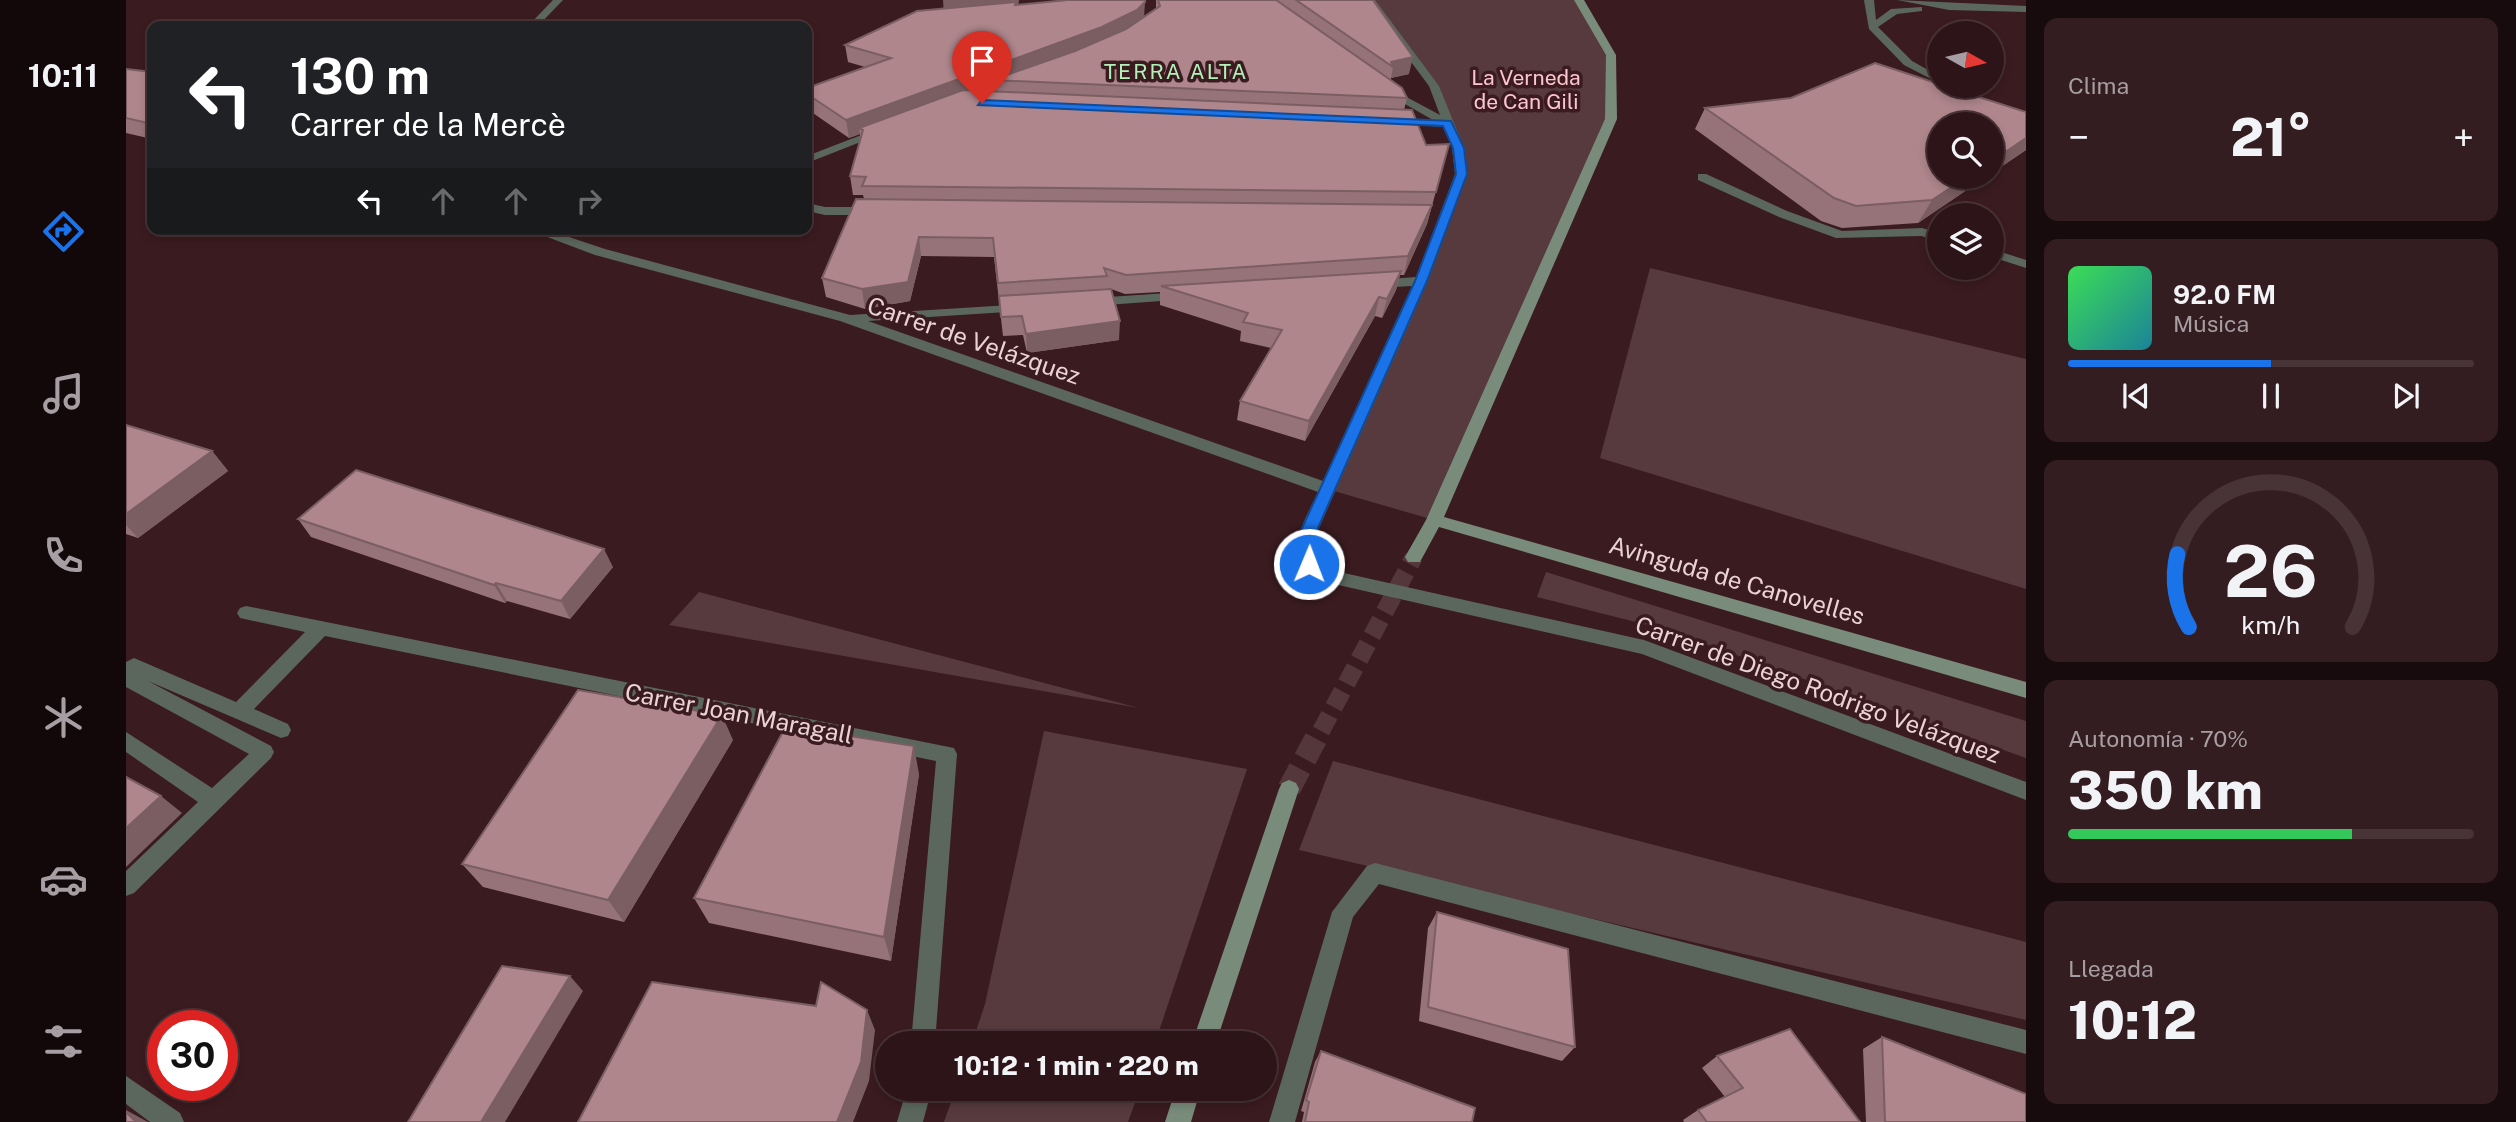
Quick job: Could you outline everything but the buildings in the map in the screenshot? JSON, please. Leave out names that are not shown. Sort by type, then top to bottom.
[{"type":"street","points":[[538,21],[558,0]]},
{"type":"street","points":[[1327,489],[1421,281],[1437,217],[1461,174],[1458,148],[1434,86],[1370,0]]},
{"type":"street","points":[[1414,557],[1434,520],[1611,119],[1611,55],[1579,0]]},
{"type":"street","points":[[1869,0],[1872,27],[1908,63],[1927,73]]},
{"type":"street","points":[[1902,0],[1949,6],[2026,9]]},
{"type":"street","points":[[1872,27],[1894,11],[1949,6]]},
{"type":"street","points":[[1377,83],[1447,124]]},
{"type":"street","points":[[1380,121],[1447,124]]},
{"type":"street","points":[[812,158],[893,126]]},
{"type":"street","points":[[1702,177],[1783,214],[1842,235],[1927,233]]},
{"type":"street","points":[[812,208],[825,211],[894,212]]},
{"type":"street","name":"Carrer de Velázquez","points":[[549,235],[600,253],[845,318],[1327,489]]},
{"type":"street","points":[[2004,257],[2026,264]]},
{"type":"street","points":[[1367,285],[1421,281]]},
{"type":"street","points":[[1081,303],[1203,295]]},
{"type":"street","points":[[845,318],[1040,306]]},
{"type":"street","name":"Carrer de Diego Rodrigo Velázquez","points":[[1327,489],[1306,537],[1309,564],[1339,579],[1644,647],[2026,791]]},
{"type":"street","name":"Avinguda de Canovelles","points":[[1434,520],[2026,690]]},
{"type":"street","name":"Carrer Joan Maragall","points":[[246,613],[947,754],[924,1031]]},
{"type":"street","points":[[240,711],[320,629]]},
{"type":"street","points":[[126,886],[264,752],[126,676],[134,666],[281,730]]},
{"type":"street","points":[[126,741],[214,801]]},
{"type":"street","points":[[1208,1031],[1289,789]]},
{"type":"street","points":[[1282,1122],[1343,912],[1375,873],[2026,1042]]},
{"type":"street","points":[[126,1089],[171,1122]]},
{"type":"street","points":[[910,1122],[916,1101]]},
{"type":"street","points":[[1178,1122],[1185,1101]]},
{"type":"green space","name":"La Verneda de Can Gili","points":[[1369,0],[1579,0],[1611,55],[1611,119],[1434,520],[1327,489],[1461,174],[1434,86]]},
{"type":"green space","points":[[1650,268],[2026,359],[2026,589],[1600,458]]},
{"type":"green space","points":[[1546,572],[2026,721],[2026,758],[1663,629],[1537,597]]},
{"type":"green space","points":[[699,592],[1139,708],[669,625]]},
{"type":"green space","points":[[1044,731],[1247,769],[1159,1031],[976,1031],[985,1004]]},
{"type":"green space","points":[[1333,761],[2026,942],[2026,1020],[1299,850]]},
{"type":"green space","points":[[951,1101],[1136,1101],[1128,1122],[944,1122]]},
{"type":"tunnel","points":[[1321,731],[1414,557]]},
{"type":"tunnel","points":[[1289,789],[1321,729]]},
{"type":"district","name":"TERRA ALTA","points":[[1176,71]]},
{"type":"route","points":[[982,103],[1447,124],[1458,148],[1461,174],[1421,281],[1306,537],[1309,564]]}]
